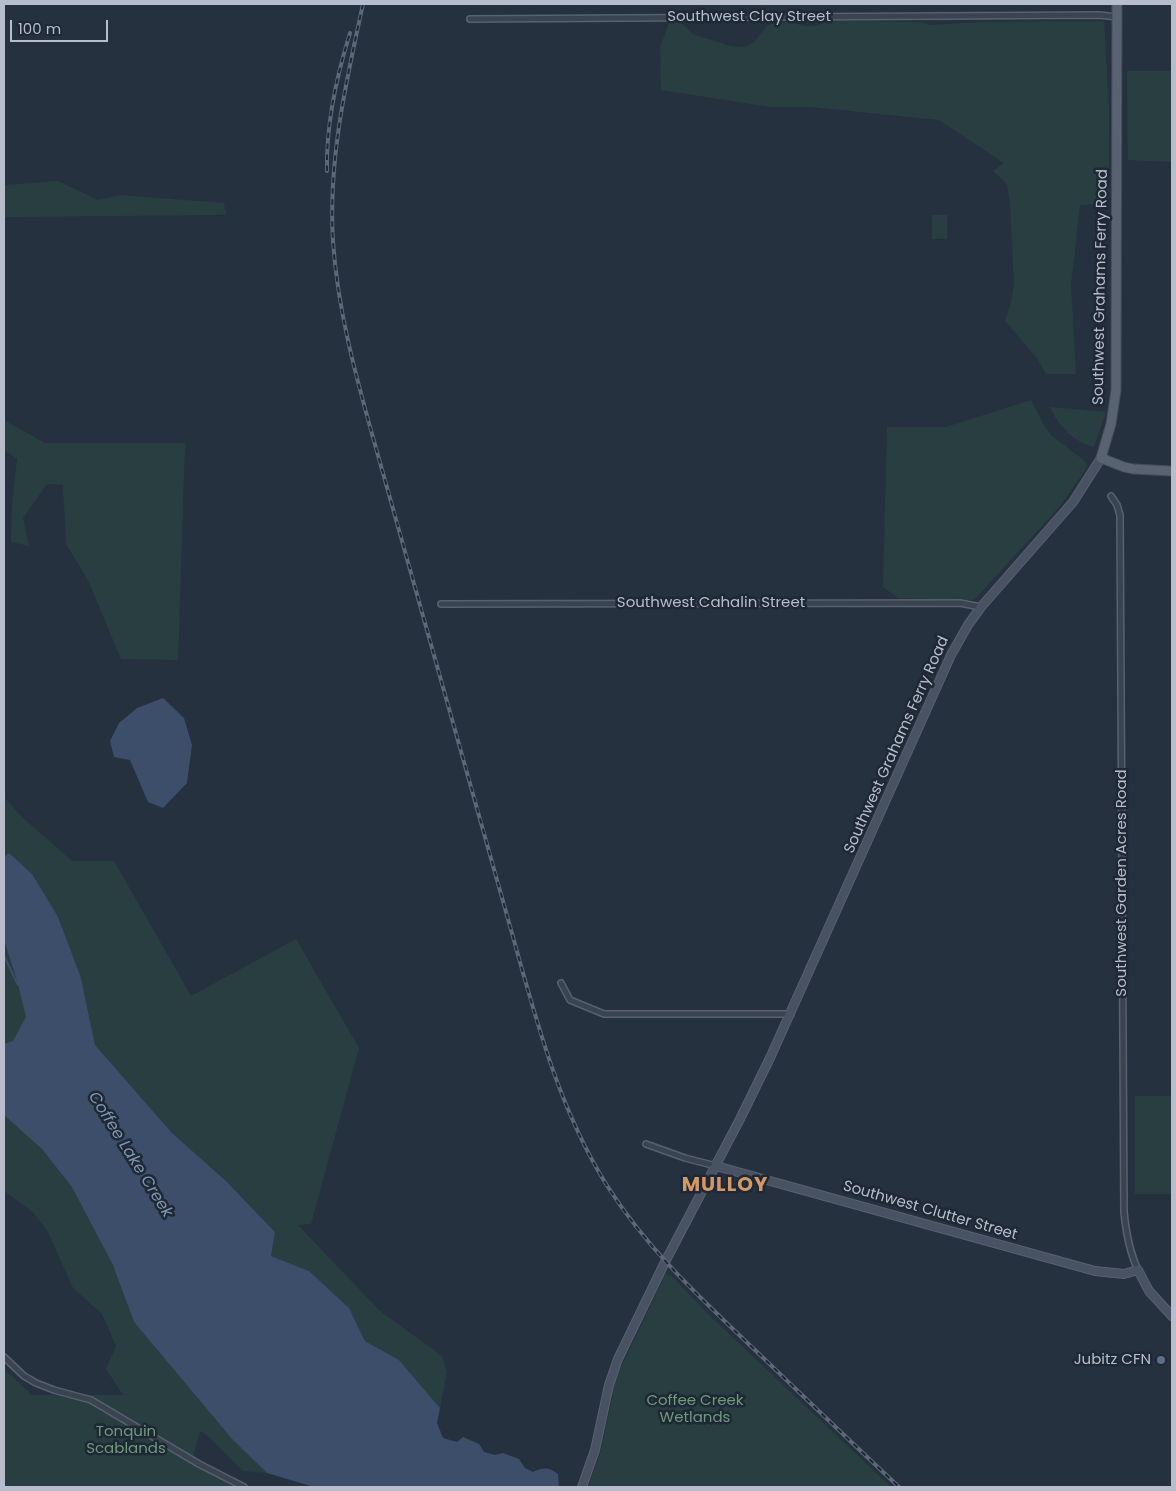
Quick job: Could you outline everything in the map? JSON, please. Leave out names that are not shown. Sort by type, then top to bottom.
[{"type":"main road","name":"Southwest Grahams Ferry Road","points":[[582,1487],[595,1450],[609,1384],[618,1359],[660,1271],[740,1119],[791,1014],[935,688],[960,638],[981,607],[1073,502],[1101,458],[1111,424],[1116,390],[1118,4]]},
{"type":"main road","points":[[1101,458],[1133,469],[1172,471]]},
{"type":"main road","name":"Southwest Clutter Street","points":[[716,1166],[1095,1271],[1124,1274],[1138,1270]]},
{"type":"main road","points":[[1138,1270],[1149,1291],[1172,1316]]},
{"type":"street","name":"Southwest Clay Street","points":[[470,19],[1100,15],[1118,17]]},
{"type":"street","name":"Southwest Garden Acres Road","points":[[1111,496],[1117,505],[1120,515],[1124,1212],[1130,1250],[1138,1270]]},
{"type":"street","name":"Southwest Cahalin Street","points":[[441,604],[960,603],[981,607]]},
{"type":"street","points":[[562,983],[570,1000],[604,1014],[791,1014]]},
{"type":"street","points":[[646,1144],[685,1158],[716,1166]]},
{"type":"street","points":[[4,1357],[24,1376],[36,1384],[91,1400],[199,1464],[244,1487]]},
{"type":"green space","points":[[835,21],[919,22],[932,25],[980,22],[1104,21],[1109,109],[1109,204],[1080,205],[1071,285],[1076,374],[1046,374],[1036,357],[1005,321],[1011,303],[1014,281],[1010,203],[1007,184],[993,171],[1004,163],[939,120],[810,107],[770,107],[661,90],[660,47],[669,23],[680,22],[692,34],[731,46],[745,47],[754,42],[767,26],[773,23],[789,22],[814,26]]},
{"type":"green space","points":[[1127,71],[1172,71],[1172,162],[1128,160]]},
{"type":"green space","points":[[58,181],[98,200],[121,195],[224,203],[226,215],[4,217],[4,184]]},
{"type":"green space","points":[[932,215],[947,215],[947,239],[932,239]]},
{"type":"green space","points":[[1031,400],[1045,427],[1052,436],[1085,461],[1086,469],[1061,505],[976,598],[972,600],[898,598],[883,587],[887,427],[946,427]]},
{"type":"green space","points":[[1050,407],[1106,412],[1094,447],[1080,442],[1068,433],[1053,414]]},
{"type":"green space","points":[[4,417],[6,421],[45,443],[185,443],[178,660],[121,659],[88,580],[66,544],[63,485],[47,484],[23,518],[29,546],[11,542],[12,505],[17,459],[4,450]]},
{"type":"green space","points":[[4,797],[21,816],[72,861],[114,861],[191,996],[296,939],[359,1048],[311,1224],[298,1225],[380,1311],[442,1356],[447,1372],[440,1408],[399,1360],[365,1341],[349,1308],[309,1271],[271,1256],[275,1232],[226,1181],[172,1133],[95,1045],[81,978],[9,853],[4,857]]},
{"type":"green space","name":"Tonquin Scablands","points":[[4,940],[134,1322],[232,1439],[267,1473],[243,1471],[203,1432],[200,1432],[192,1460],[249,1487],[4,1487],[4,1369],[32,1395],[123,1395],[106,1369],[116,1346],[102,1314],[73,1288],[48,1232],[33,1212],[4,1191]]},
{"type":"green space","points":[[1135,1096],[1172,1096],[1172,1194],[1135,1194]]},
{"type":"green space","name":"Coffee Creek Wetlands","points":[[666,1273],[669,1276],[670,1274],[705,1311],[891,1487],[588,1487],[600,1454],[613,1394],[609,1393]]},
{"type":"water","points":[[163,698],[184,718],[192,745],[187,783],[163,808],[148,802],[130,760],[114,757],[110,741],[119,723],[137,708]]},
{"type":"water","points":[[9,853],[32,874],[58,917],[81,978],[95,1045],[172,1133],[226,1181],[275,1232],[271,1256],[309,1271],[349,1308],[365,1341],[399,1360],[440,1408],[437,1423],[443,1438],[457,1442],[463,1437],[479,1444],[484,1452],[495,1455],[503,1453],[519,1459],[525,1468],[533,1472],[540,1469],[552,1470],[558,1474],[559,1487],[314,1487],[267,1473],[232,1439],[134,1322],[113,1265],[72,1187],[42,1149],[4,1115],[4,1044],[13,1041],[26,1017],[4,940],[4,857]]},
{"type":"waterway","name":"Coffee Lake Creek","points":[[4,956],[18,985]]},
{"type":"railway","points":[[363,4],[340,121],[333,181],[333,241],[339,297],[350,351],[371,432],[522,969],[562,1095],[589,1155],[606,1184],[639,1230],[675,1272],[734,1331],[899,1487]]},
{"type":"railway","points":[[327,171],[330,119],[340,67],[350,33]]},
{"type":"place","name":"Jubitz CFN","points":[[1161,1360]]},
{"type":"district","name":"MULLOY","points":[[725,1186]]}]
